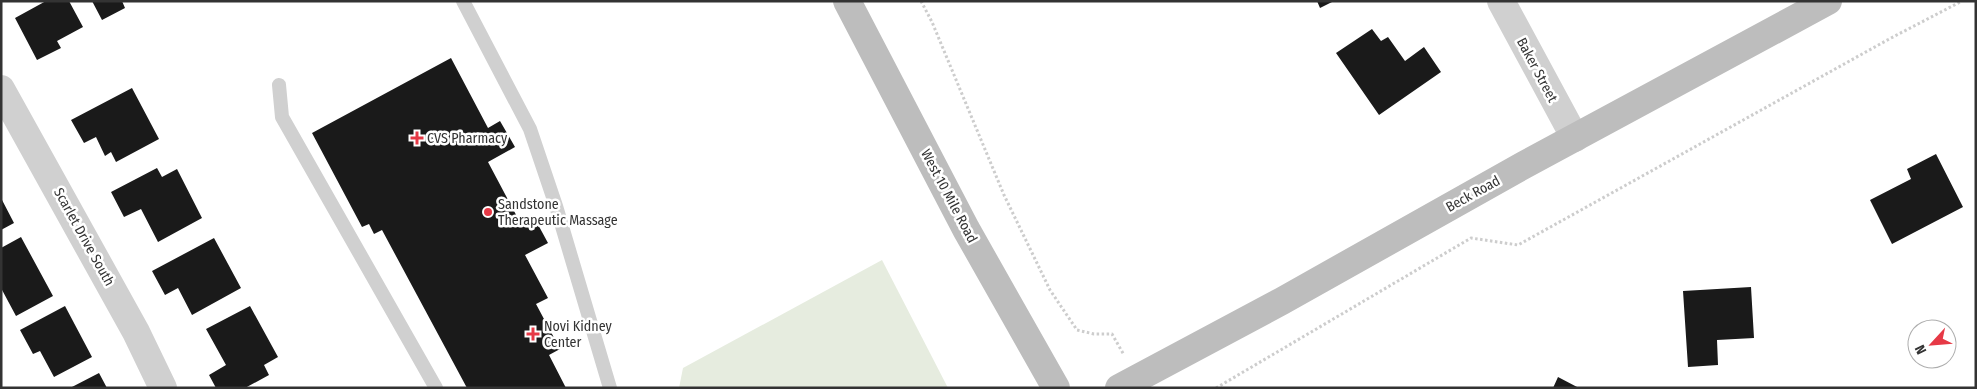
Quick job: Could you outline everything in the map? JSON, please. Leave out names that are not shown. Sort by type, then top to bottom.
[{"type":"main road","name":"West 10 Mile Road","points":[[847,1],[966,229],[1056,388]]},
{"type":"main road","name":"Beck Road","points":[[1119,388],[1282,301],[1575,138],[1828,1]]},
{"type":"street","name":"Baker Street","points":[[1501,1],[1575,138]]},
{"type":"street","name":"Scarlet Drive South","points":[[1,89],[136,332],[163,388]]},
{"type":"lane","points":[[463,1],[530,129],[556,206],[610,388]]},
{"type":"lane","points":[[279,85],[282,117],[436,388]]},
{"type":"path","points":[[921,1],[932,22],[1004,195],[1050,290],[1077,330],[1094,334],[1112,334]]},
{"type":"path","points":[[1216,388],[1471,238],[1518,245],[1883,42],[1962,1]]},
{"type":"shaded area","points":[[882,260],[948,388],[679,388],[683,368]]},
{"type":"building","points":[[46,1],[69,1],[83,27],[57,41],[61,48],[37,60],[15,18]]},
{"type":"building","points":[[92,1],[122,1],[125,8],[102,20]]},
{"type":"building","points":[[1317,1],[1334,1],[1320,8]]},
{"type":"building","points":[[1372,29],[1381,41],[1388,37],[1405,61],[1424,47],[1441,72],[1379,115],[1336,53]]},
{"type":"building","points":[[451,58],[488,128],[500,121],[515,147],[488,162],[522,226],[535,219],[548,243],[525,255],[548,298],[536,304],[560,349],[549,355],[566,388],[467,388],[382,230],[374,234],[369,224],[362,227],[312,133]]},
{"type":"building","points":[[132,88],[159,139],[116,162],[111,152],[105,156],[96,137],[84,143],[71,120]]},
{"type":"building","points":[[1936,154],[1963,207],[1892,244],[1870,200],[1911,179],[1907,169]]},
{"type":"building","points":[[157,168],[162,177],[177,169],[202,218],[158,242],[141,209],[124,217],[111,192]]},
{"type":"building","points":[[1,198],[14,223],[1,230]]},
{"type":"building","points":[[21,237],[53,296],[16,316],[1,288],[1,248]]},
{"type":"building","points":[[214,238],[241,288],[192,315],[178,288],[165,295],[152,271]]},
{"type":"building","points":[[1751,287],[1754,338],[1717,340],[1718,365],[1688,367],[1683,291]]},
{"type":"building","points":[[65,306],[92,357],[54,377],[40,351],[33,354],[20,330]]},
{"type":"building","points":[[250,306],[278,357],[264,365],[269,375],[245,388],[216,388],[209,375],[226,365],[206,329]]},
{"type":"building","points":[[99,373],[107,388],[70,388]]},
{"type":"building","points":[[1558,377],[1579,388],[1553,388]]},
{"type":"place","name":"CVS Pharmacy","points":[[417,138]]},
{"type":"place","name":"Sandstone Therapeutic Massage","points":[[488,212]]},
{"type":"place","name":"Novi Kidney Center","points":[[533,334]]}]
